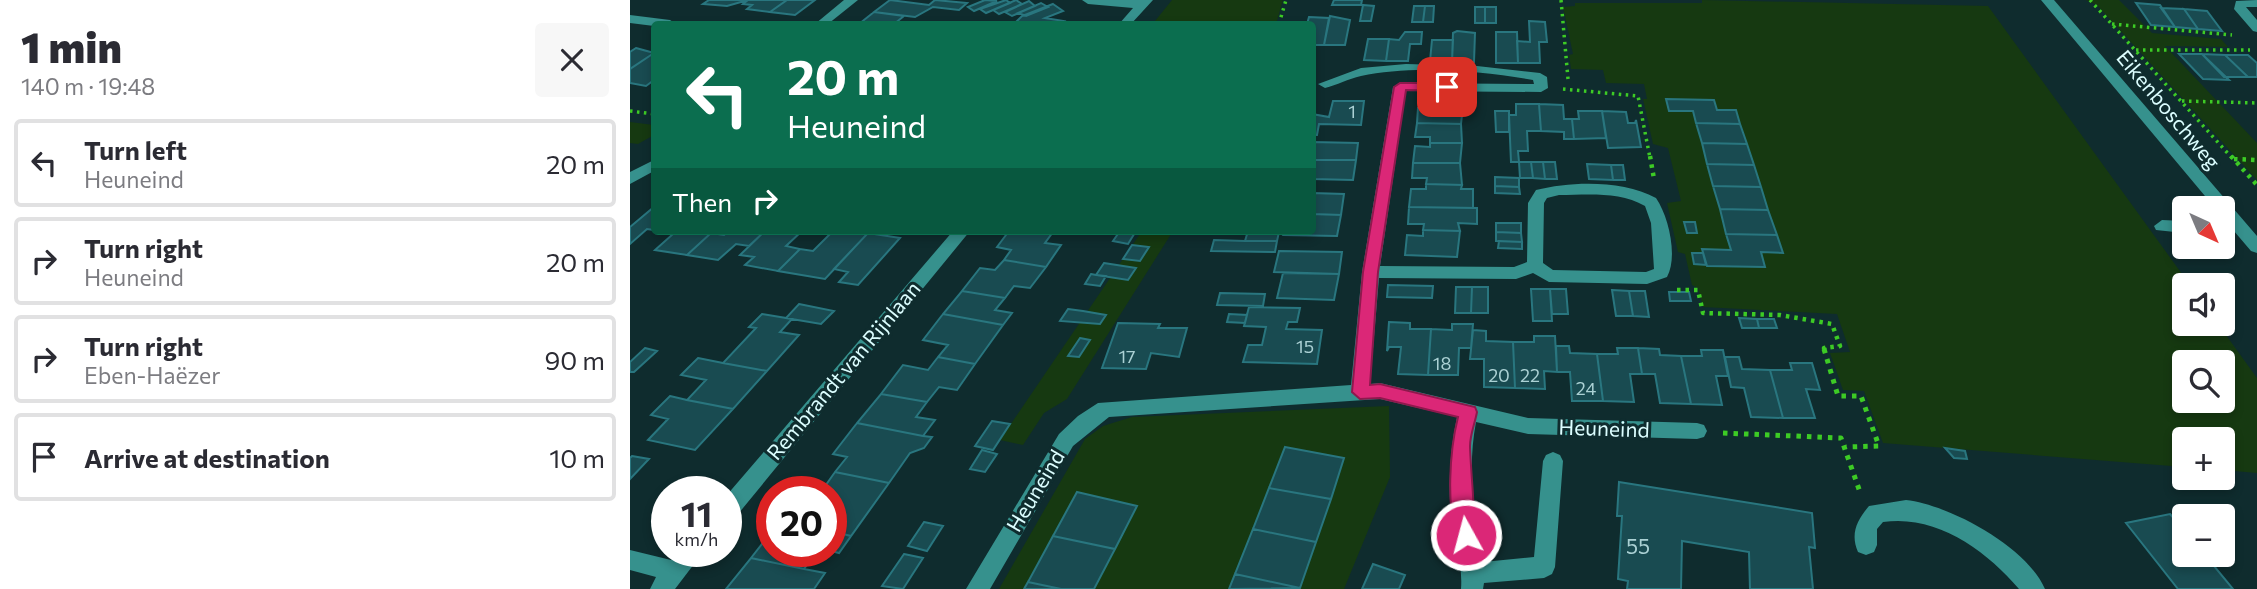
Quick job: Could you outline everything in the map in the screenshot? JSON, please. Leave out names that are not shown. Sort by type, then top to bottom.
[{"type":"street","points":[[825,21],[852,0]]},
{"type":"street","points":[[1088,0],[1144,3]]},
{"type":"street","name":"Eikenboschweg","points":[[2047,0],[2257,247]]},
{"type":"street","points":[[1128,21],[1144,3]]},
{"type":"street","points":[[2257,3],[2240,4],[2240,9],[2257,28]]},
{"type":"street","points":[[630,19],[651,22]]},
{"type":"street","points":[[1325,84],[1355,73],[1383,69],[1515,72],[1540,77],[1541,88],[1400,87],[1371,272],[1360,392]]},
{"type":"street","points":[[630,179],[651,167]]},
{"type":"street","points":[[1572,191],[1634,193],[1649,198],[1656,209],[1664,264],[1661,273],[1647,278],[1549,276],[1535,265],[1536,203],[1542,194],[1572,191]]},
{"type":"street","points":[[2162,226],[2172,226]]},
{"type":"street","points":[[2235,229],[2241,229]]},
{"type":"street","name":"Rembrandt van Rijnlaan","points":[[742,493],[959,235]]},
{"type":"street","points":[[1371,272],[1516,273],[1535,265]]},
{"type":"street","name":"Heuneind","points":[[977,589],[1066,440],[1085,422],[1105,409],[1380,391],[1528,426],[1697,432]]},
{"type":"street","points":[[1468,412],[1461,442],[1462,516],[1474,581],[1545,567],[1553,461]]},
{"type":"street","points":[[1866,545],[1866,526],[1877,513],[1909,510],[1953,524],[1993,551],[2035,589]]},
{"type":"street","points":[[630,560],[676,572]]},
{"type":"street","points":[[661,589],[680,567]]},
{"type":"path","points":[[1280,21],[1286,0]]},
{"type":"path","points":[[1561,0],[1570,90]]},
{"type":"path","points":[[2090,0],[2257,185]]},
{"type":"path","points":[[2112,24],[2236,35]]},
{"type":"path","points":[[2135,50],[2257,50]]},
{"type":"path","points":[[1541,88],[1638,96],[1654,180],[1649,198]]},
{"type":"path","points":[[2181,101],[2257,103]]},
{"type":"path","points":[[630,111],[651,114]]},
{"type":"path","points":[[2233,159],[2257,160]]},
{"type":"path","points":[[1647,278],[1652,290],[1698,290],[1703,313],[1780,315],[1832,324],[1840,346],[1824,348],[1838,396],[1861,396],[1879,446],[1846,447]]},
{"type":"path","points":[[1697,432],[1841,438],[1863,501],[1877,513]]},
{"type":"green space","points":[[1172,0],[1283,0],[1277,21],[1155,21]]},
{"type":"green space","points":[[1702,0],[1988,6],[2181,273],[2172,273],[2172,336],[2227,336],[2257,378],[2257,473],[2235,471],[2235,427],[2172,427],[2172,466],[1883,443],[1864,391],[1843,390],[1830,353],[1850,352],[1837,314],[1703,307],[1698,288],[1692,285],[1685,254],[1678,252],[1667,203],[1681,201],[1668,148],[1653,144],[1643,99],[1647,99],[1644,84],[1606,83],[1603,70],[1571,69],[1569,55],[1573,54],[1563,7],[1575,6],[1575,3],[1702,3]]},
{"type":"green space","points":[[2086,0],[2119,0],[2152,33],[2221,39],[2228,47],[2165,46],[2257,143],[2257,180],[2097,5]]},
{"type":"green space","points":[[630,122],[651,125],[651,137],[638,144],[630,143]]},
{"type":"green space","points":[[1139,235],[1170,235],[1067,399],[1044,413],[1023,445],[1000,440]]},
{"type":"green space","points":[[1389,406],[1390,477],[1344,589],[999,589],[1085,439],[1103,426],[1132,417]]},
{"type":"building","points":[[709,0],[748,0],[727,6],[703,4]]},
{"type":"building","points":[[748,0],[787,0],[770,12],[747,9],[752,5],[743,4]]},
{"type":"building","points":[[787,0],[815,0],[795,15],[770,12]]},
{"type":"building","points":[[890,0],[929,5],[935,0],[967,3],[959,10],[933,7],[915,17],[874,12]]},
{"type":"building","points":[[985,0],[997,1],[974,11],[968,7]]},
{"type":"building","points":[[1006,0],[1010,3],[986,13],[980,9]]},
{"type":"building","points":[[1016,0],[1022,4],[999,14],[993,10]]},
{"type":"building","points":[[1334,0],[1362,0],[1361,5],[1332,5]]},
{"type":"building","points":[[1029,1],[1035,6],[1012,16],[1005,12]]},
{"type":"building","points":[[1041,3],[1048,7],[1026,16],[1018,13]]},
{"type":"building","points":[[2136,3],[2160,5],[2175,27],[2151,25]]},
{"type":"building","points":[[1053,4],[1063,11],[1045,18],[1064,21],[1017,21],[1022,16]]},
{"type":"building","points":[[1363,5],[1374,6],[1371,21],[1360,21]]},
{"type":"building","points":[[1414,6],[1425,6],[1423,22],[1412,22]]},
{"type":"building","points":[[1425,6],[1434,6],[1433,22],[1423,22]]},
{"type":"building","points":[[1475,7],[1485,7],[1485,23],[1475,23]]},
{"type":"building","points":[[1485,7],[1496,7],[1496,23],[1485,23]]},
{"type":"building","points":[[2161,8],[2184,9],[2198,29],[2175,27]]},
{"type":"building","points":[[2184,9],[2207,11],[2222,31],[2198,29]]},
{"type":"building","points":[[874,12],[904,16],[898,21],[863,21]]},
{"type":"building","points":[[1330,16],[1350,20],[1345,45],[1324,45]]},
{"type":"building","points":[[1309,17],[1329,18],[1324,45],[1316,45],[1316,21],[1308,21]]},
{"type":"building","points":[[1529,21],[1545,22],[1547,42],[1539,42],[1540,63],[1518,63],[1517,41],[1530,42]]},
{"type":"building","points":[[1405,32],[1422,32],[1421,44],[1410,44],[1408,61],[1386,61],[1389,39],[1399,40]]},
{"type":"building","points":[[1496,32],[1517,32],[1518,63],[1496,63]]},
{"type":"building","points":[[1453,33],[1475,33],[1474,62],[1452,62]]},
{"type":"building","points":[[1368,39],[1389,39],[1386,61],[1364,60]]},
{"type":"building","points":[[1432,40],[1453,40],[1452,62],[1430,61]]},
{"type":"building","points":[[636,48],[651,52],[651,55],[630,69],[630,52]]},
{"type":"building","points":[[2179,54],[2202,54],[2229,80],[2203,79]]},
{"type":"building","points":[[2202,54],[2225,55],[2248,77],[2224,77]]},
{"type":"building","points":[[651,55],[651,82],[646,86],[630,83],[630,69]]},
{"type":"building","points":[[2225,55],[2248,55],[2257,63],[2257,77],[2248,77]]},
{"type":"building","points":[[1432,96],[1464,97],[1461,124],[1417,123],[1418,108],[1431,108]]},
{"type":"building","points":[[1666,99],[1714,100],[1717,110],[1736,110],[1740,124],[1696,123],[1693,111],[1669,111]]},
{"type":"building","points":[[1333,101],[1364,101],[1361,125],[1319,124],[1316,135],[1316,115],[1329,117]]},
{"type":"building","points":[[1516,104],[1539,104],[1541,131],[1527,131],[1528,151],[1518,151],[1519,162],[1511,162],[1509,115],[1516,115]]},
{"type":"building","points":[[1539,104],[1563,105],[1564,119],[1572,119],[1574,139],[1564,139],[1564,132],[1541,131]]},
{"type":"building","points":[[1495,111],[1509,111],[1509,132],[1496,132]]},
{"type":"building","points":[[1578,111],[1602,111],[1606,138],[1574,139],[1572,119],[1579,119]]},
{"type":"building","points":[[1602,111],[1626,112],[1628,123],[1635,123],[1636,120],[1641,147],[1608,148]]},
{"type":"building","points":[[1417,123],[1461,124],[1462,143],[1430,143],[1430,137],[1415,137]]},
{"type":"building","points":[[1696,123],[1740,124],[1747,144],[1702,143]]},
{"type":"building","points":[[1316,142],[1358,143],[1356,160],[1316,160]]},
{"type":"building","points":[[1430,143],[1462,143],[1460,163],[1413,163],[1415,146],[1430,147]]},
{"type":"building","points":[[1702,143],[1747,144],[1754,165],[1707,164]]},
{"type":"building","points":[[1316,160],[1356,160],[1353,180],[1316,179]]},
{"type":"building","points":[[1519,162],[1531,162],[1533,178],[1520,178]]},
{"type":"building","points":[[1531,162],[1543,162],[1545,179],[1533,178]]},
{"type":"building","points":[[1543,162],[1555,162],[1557,179],[1545,179]]},
{"type":"building","points":[[1413,163],[1460,163],[1462,185],[1426,184],[1427,178],[1412,178]]},
{"type":"building","points":[[1587,164],[1611,165],[1613,180],[1589,179]]},
{"type":"building","points":[[1707,164],[1754,165],[1761,187],[1713,186]]},
{"type":"building","points":[[1611,165],[1623,165],[1625,180],[1613,180]]},
{"type":"building","points":[[1495,177],[1519,178],[1519,187],[1495,186]]},
{"type":"building","points":[[1426,184],[1462,185],[1461,189],[1473,189],[1473,208],[1409,207],[1411,189],[1426,189]]},
{"type":"building","points":[[1495,186],[1519,187],[1520,194],[1495,193]]},
{"type":"building","points":[[1713,186],[1761,187],[1768,210],[1720,209]]},
{"type":"building","points":[[1316,193],[1344,194],[1341,215],[1316,214]]},
{"type":"building","points":[[1409,207],[1477,208],[1477,224],[1458,223],[1460,231],[1423,230],[1424,224],[1408,224]]},
{"type":"building","points":[[1720,209],[1768,210],[1777,235],[1726,234]]},
{"type":"building","points":[[651,210],[651,230],[647,229],[630,244],[630,227]]},
{"type":"building","points":[[1316,214],[1341,215],[1337,236],[1283,235],[1316,235]]},
{"type":"building","points":[[1684,222],[1695,222],[1697,233],[1687,233]]},
{"type":"building","points":[[1496,223],[1521,223],[1521,233],[1496,232]]},
{"type":"building","points":[[1423,230],[1460,231],[1457,257],[1405,255],[1407,235],[1423,236]]},
{"type":"building","points":[[1496,232],[1521,233],[1522,242],[1496,241]]},
{"type":"building","points":[[1726,234],[1777,235],[1783,253],[1761,252],[1765,267],[1707,266],[1702,249],[1731,250]]},
{"type":"building","points":[[672,235],[709,235],[687,255],[655,250]]},
{"type":"building","points":[[709,235],[761,235],[749,246],[736,244],[718,260],[687,255]]},
{"type":"building","points":[[761,235],[798,235],[786,246],[800,249],[778,271],[745,265],[754,257],[740,255]]},
{"type":"building","points":[[829,235],[866,235],[825,279],[778,271],[800,249],[813,251]]},
{"type":"building","points":[[866,235],[900,238],[858,285],[839,282],[848,272],[834,269]]},
{"type":"building","points":[[1006,235],[1051,235],[1045,243],[1061,245],[1046,267],[1004,260],[1011,250],[997,247]]},
{"type":"building","points":[[1117,235],[1134,235],[1128,244],[1113,241]]},
{"type":"building","points":[[1247,235],[1278,235],[1277,241],[1245,241]]},
{"type":"building","points":[[1214,240],[1277,241],[1275,252],[1211,251]]},
{"type":"building","points":[[1499,241],[1522,242],[1522,249],[1498,248]]},
{"type":"building","points":[[1132,245],[1149,247],[1140,261],[1123,259]]},
{"type":"building","points":[[1279,251],[1342,252],[1339,274],[1274,272]]},
{"type":"building","points":[[1692,253],[1703,253],[1706,265],[1694,264]]},
{"type":"building","points":[[1004,260],[1046,267],[1030,288],[1014,286],[1005,298],[962,291],[980,268],[995,270]]},
{"type":"building","points":[[1104,263],[1136,268],[1128,280],[1096,275]]},
{"type":"building","points":[[1283,273],[1339,274],[1334,300],[1277,298]]},
{"type":"building","points":[[1091,274],[1106,276],[1100,286],[1085,284]]},
{"type":"building","points":[[1388,285],[1433,286],[1432,298],[1387,297]]},
{"type":"building","points":[[1456,287],[1472,287],[1471,313],[1455,313]]},
{"type":"building","points":[[1472,287],[1488,287],[1488,313],[1471,313]]},
{"type":"building","points":[[1531,289],[1550,289],[1552,321],[1533,321]]},
{"type":"building","points":[[1550,289],[1566,289],[1568,314],[1552,314]]},
{"type":"building","points":[[1612,290],[1629,291],[1633,316],[1616,316]]},
{"type":"building","points":[[962,291],[1005,298],[995,310],[1012,313],[1003,325],[943,314]]},
{"type":"building","points":[[1629,291],[1645,291],[1649,317],[1633,316]]},
{"type":"building","points":[[1669,292],[1689,292],[1691,301],[1670,301]]},
{"type":"building","points":[[1220,293],[1265,294],[1263,306],[1217,305]]},
{"type":"building","points":[[799,304],[834,311],[821,324],[786,318]]},
{"type":"building","points":[[1249,307],[1300,308],[1297,322],[1288,322],[1286,329],[1322,330],[1317,364],[1243,362],[1248,345],[1262,345],[1266,327],[1244,326]]},
{"type":"building","points":[[1068,309],[1106,315],[1100,324],[1060,321]]},
{"type":"building","points":[[762,314],[792,319],[780,332],[799,335],[767,371],[723,363],[756,328],[749,327]]},
{"type":"building","points":[[943,314],[1003,325],[975,364],[938,357],[948,345],[923,340]]},
{"type":"building","points":[[1229,314],[1247,315],[1245,323],[1227,322]]},
{"type":"building","points":[[1739,318],[1757,319],[1759,328],[1742,328]]},
{"type":"building","points":[[1757,319],[1774,319],[1777,328],[1759,328]]},
{"type":"building","points":[[1389,322],[1410,323],[1410,329],[1431,329],[1428,375],[1398,374],[1401,347],[1389,347],[1387,351]]},
{"type":"building","points":[[1118,323],[1187,328],[1179,357],[1151,353],[1146,369],[1102,368]]},
{"type":"building","points":[[1452,324],[1473,324],[1471,348],[1459,348],[1458,375],[1428,375],[1431,329],[1452,330]]},
{"type":"building","points":[[1473,330],[1486,331],[1486,341],[1513,342],[1515,388],[1484,387],[1484,359],[1470,359]]},
{"type":"building","points":[[1534,336],[1555,336],[1557,372],[1544,371],[1545,389],[1515,388],[1513,342],[1534,342]]},
{"type":"building","points":[[1080,338],[1090,340],[1079,357],[1068,356]]},
{"type":"building","points":[[1556,346],[1569,346],[1570,353],[1597,354],[1603,401],[1572,401],[1570,372],[1557,372]]},
{"type":"building","points":[[645,348],[657,351],[634,372],[630,372],[630,362]]},
{"type":"building","points":[[1617,348],[1638,348],[1642,374],[1630,374],[1634,402],[1603,401],[1597,354],[1618,354]]},
{"type":"building","points":[[1638,348],[1659,349],[1660,355],[1681,356],[1691,404],[1660,403],[1655,374],[1642,374]]},
{"type":"building","points":[[1701,350],[1723,350],[1728,376],[1716,376],[1722,405],[1691,404],[1681,356],[1702,356]]},
{"type":"building","points":[[938,357],[975,364],[957,390],[939,387],[927,402],[881,394],[903,365],[928,370]]},
{"type":"building","points":[[1725,357],[1739,357],[1742,369],[1770,370],[1783,418],[1751,417],[1744,388],[1731,387]]},
{"type":"building","points":[[698,358],[767,371],[733,409],[687,400],[706,380],[681,375]]},
{"type":"building","points":[[1790,363],[1812,363],[1820,390],[1806,389],[1815,418],[1783,418],[1770,370],[1792,370]]},
{"type":"building","points":[[881,394],[927,402],[916,417],[935,420],[923,436],[857,423]]},
{"type":"building","points":[[670,396],[733,409],[695,450],[648,440],[668,419],[651,415]]},
{"type":"building","points":[[992,421],[1010,424],[993,450],[975,446]]},
{"type":"building","points":[[857,423],[932,437],[924,448],[910,453],[889,483],[835,472],[847,457],[833,454]]},
{"type":"building","points":[[1285,447],[1344,458],[1331,499],[1269,488]]},
{"type":"building","points":[[1945,448],[1965,451],[1967,459],[1954,458]]},
{"type":"building","points":[[982,450],[997,454],[985,472],[970,469]]},
{"type":"building","points":[[632,456],[649,459],[630,479],[630,458]]},
{"type":"building","points":[[835,472],[889,483],[851,536],[847,535],[847,476],[832,476]]},
{"type":"building","points":[[1619,482],[1812,513],[1815,548],[1809,547],[1813,589],[1750,589],[1749,552],[1682,541],[1681,589],[1627,589],[1628,581],[1618,579],[1622,516],[1617,516]]},
{"type":"building","points":[[1269,488],[1331,499],[1316,542],[1253,529]]},
{"type":"building","points":[[1077,492],[1137,506],[1115,549],[1053,536]]},
{"type":"building","points":[[2170,514],[2172,567],[2215,567],[2233,589],[2178,589],[2126,523]]},
{"type":"building","points":[[924,522],[943,526],[927,551],[908,546]]},
{"type":"building","points":[[1253,529],[1316,542],[1300,588],[1235,574]]},
{"type":"building","points":[[1053,536],[1115,549],[1094,589],[1061,589],[1028,582]]},
{"type":"building","points":[[904,554],[923,558],[903,589],[882,586]]},
{"type":"building","points":[[751,558],[756,559],[756,567],[795,567],[825,573],[814,589],[726,589]]},
{"type":"building","points":[[1373,564],[1405,575],[1399,589],[1362,589]]},
{"type":"building","points":[[1235,574],[1300,588],[1229,589]]},
{"type":"building","points":[[1028,582],[1061,589],[1024,589]]},
{"type":"route","points":[[1447,87],[1400,87],[1371,272],[1360,392],[1380,391],[1468,412],[1461,442],[1462,516],[1466,535]]}]
